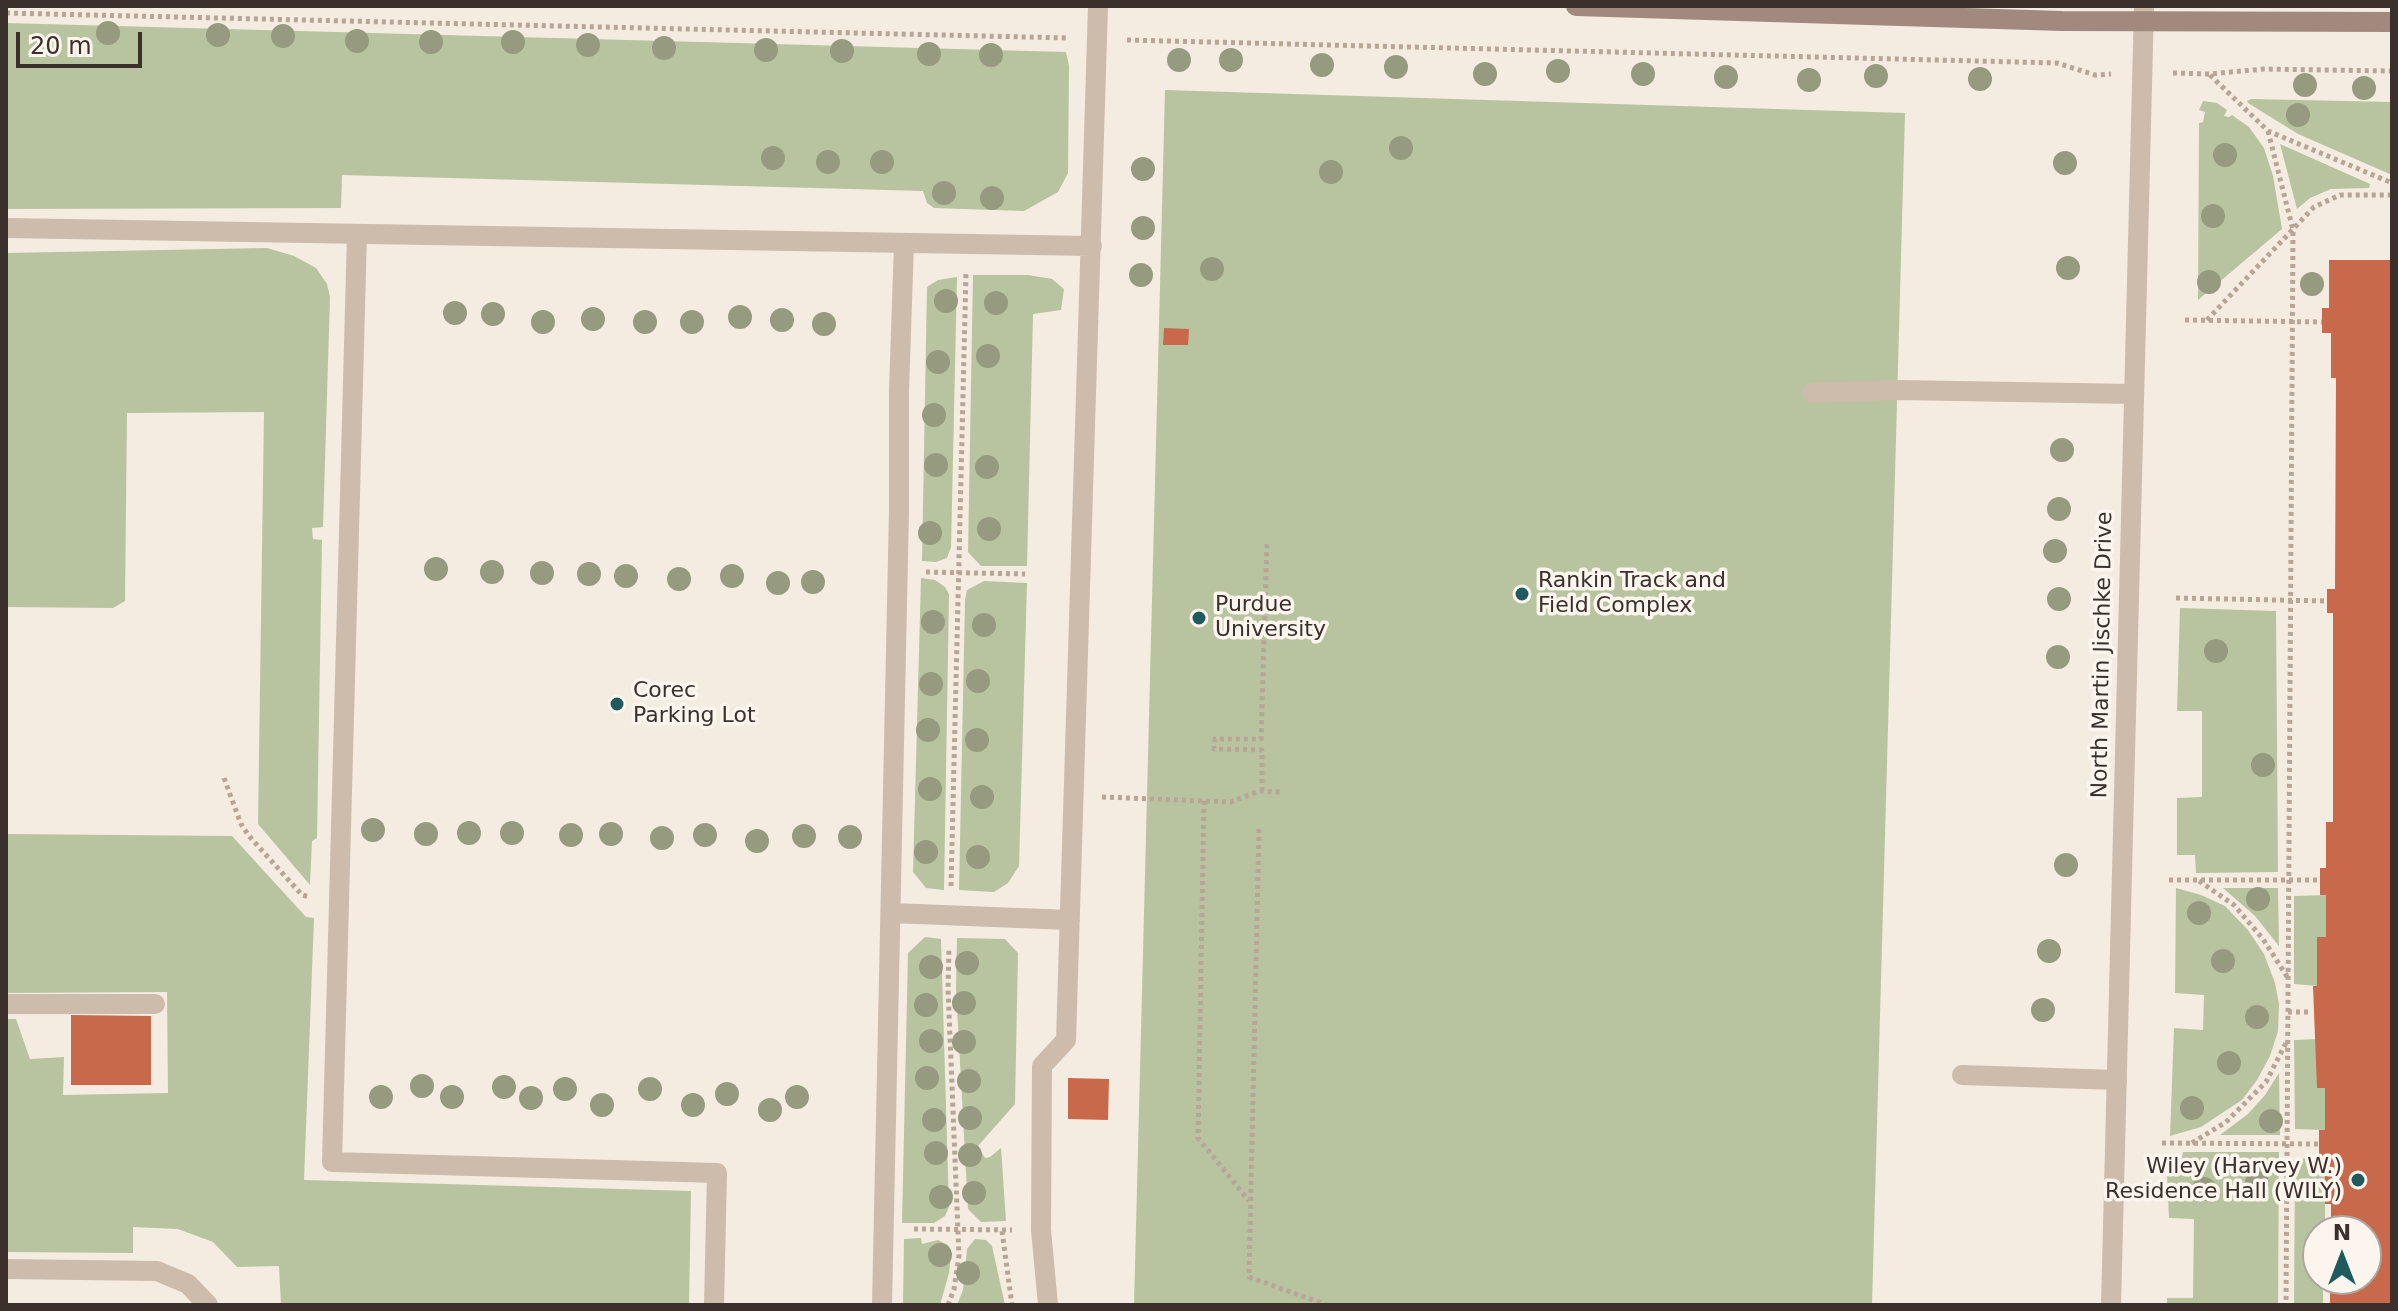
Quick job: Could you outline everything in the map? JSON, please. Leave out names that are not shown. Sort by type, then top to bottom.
[{"type":"street","points":[[1048,1305],[1041,1230],[1042,1066],[1066,1040],[1098,6]]},
{"type":"street","points":[[1576,6],[2062,21],[2144,13],[2392,22]]},
{"type":"street","name":"North Martin Jischke Drive","points":[[2111,1305],[2144,13]]},
{"type":"street","points":[[6,228],[1092,246]]},
{"type":"street","points":[[357,234],[332,1162],[717,1173],[714,1305]]},
{"type":"street","points":[[882,1305],[904,243]]},
{"type":"street","points":[[1812,393],[1898,390],[2133,394]]},
{"type":"street","points":[[891,913],[1070,920]]},
{"type":"street","points":[[6,1004],[155,1004]]},
{"type":"street","points":[[1962,1075],[2117,1080]]},
{"type":"street","points":[[6,1269],[157,1271],[188,1284],[208,1305]]},
{"type":"path","points":[[6,13],[2057,63],[2095,75]]},
{"type":"path","points":[[2392,71],[2264,69],[2209,74],[2268,131],[2392,183]]},
{"type":"path","points":[[2268,131],[2293,230],[2286,1305]]},
{"type":"path","points":[[2207,320],[2314,207],[2340,195],[2392,195]]},
{"type":"path","points":[[951,888],[967,244]]},
{"type":"path","points":[[2185,320],[2322,322]]},
{"type":"path","points":[[1262,791],[1262,750],[1214,749],[1215,739],[1261,739],[1267,542]]},
{"type":"path","points":[[897,571],[1025,574]]},
{"type":"path","points":[[2176,598],[2327,601]]},
{"type":"path","points":[[224,778],[241,824],[302,895],[339,899]]},
{"type":"path","points":[[1073,796],[1231,802],[1262,791],[1280,792]]},
{"type":"path","points":[[1204,801],[1198,1138],[1250,1202]]},
{"type":"path","points":[[1259,829],[1249,1277],[1327,1305]]},
{"type":"path","points":[[2169,880],[2320,880]]},
{"type":"path","points":[[2198,880],[2234,905],[2263,939],[2288,978]]},
{"type":"path","points":[[948,1305],[959,1256],[948,989],[949,942]]},
{"type":"path","points":[[2288,1012],[2312,1012]]},
{"type":"path","points":[[2192,1143],[2226,1122],[2266,1082],[2288,1040]]},
{"type":"path","points":[[2162,1143],[2319,1144]]},
{"type":"path","points":[[884,1228],[1041,1230]]},
{"type":"path","points":[[1001,1230],[1012,1305]]},
{"type":"green space","points":[[6,23],[1066,52],[1069,66],[1068,173],[1058,192],[1024,211],[934,208],[927,203],[923,191],[342,175],[341,208],[6,209]]},
{"type":"green space","name":"Rankin Track and Field Complex","points":[[1165,90],[1905,113],[1872,1305],[1134,1305]]},
{"type":"green space","points":[[2251,99],[2392,102],[2392,175],[2298,134],[2248,103]]},
{"type":"green space","points":[[2203,101],[2217,103],[2227,110],[2224,116],[2232,115],[2249,127],[2264,148],[2273,176],[2282,229],[2198,300],[2199,123],[2203,122],[2205,112],[2199,110]]},
{"type":"green space","points":[[2280,144],[2370,184],[2369,188],[2331,189],[2310,198],[2297,209]]},
{"type":"green space","points":[[267,248],[294,256],[316,268],[327,284],[330,297],[323,527],[312,528],[313,539],[322,540],[317,838],[312,841],[310,885],[258,824],[264,412],[127,413],[125,601],[113,608],[6,607],[6,253]]},
{"type":"green space","points":[[973,275],[1028,275],[1052,279],[1064,289],[1061,310],[1033,314],[1027,566],[981,566],[968,552]]},
{"type":"green space","points":[[957,277],[951,547],[947,558],[936,562],[922,561],[927,287],[938,280]]},
{"type":"green space","points":[[921,578],[935,580],[949,594],[944,890],[926,888],[913,872]]},
{"type":"green space","points":[[984,581],[1027,583],[1019,866],[1008,883],[994,892],[959,890],[965,600],[967,590]]},
{"type":"green space","points":[[2180,608],[2276,611],[2278,872],[2196,873],[2195,855],[2177,855],[2177,798],[2202,797],[2202,711],[2177,711]]},
{"type":"green space","points":[[6,834],[232,836],[306,917],[314,918],[304,1180],[691,1191],[689,1305],[281,1305],[279,1266],[237,1267],[213,1242],[178,1229],[133,1227],[133,1253],[6,1252],[6,1019],[16,1019],[30,1059],[64,1057],[63,1095],[168,1093],[167,992],[6,993]]},
{"type":"green space","points":[[2176,888],[2225,906],[2248,930],[2264,954],[2279,1004],[2278,1031],[2270,1056],[2242,1100],[2201,1127],[2170,1136],[2174,1028],[2203,1030],[2204,995],[2175,993]]},
{"type":"green space","points":[[2223,888],[2278,888],[2279,946],[2255,916]]},
{"type":"green space","points":[[2326,895],[2326,937],[2317,938],[2317,986],[2294,984],[2294,896]]},
{"type":"green space","points":[[925,937],[941,939],[949,1207],[945,1216],[934,1223],[902,1223],[908,953]]},
{"type":"green space","points":[[957,938],[1005,939],[1018,953],[1015,1104],[978,1146],[985,1158],[1001,1148],[1006,1221],[981,1222],[968,1209],[956,989]]},
{"type":"green space","points":[[2317,1039],[2317,1088],[2325,1088],[2325,1130],[2295,1129],[2294,1040]]},
{"type":"green space","points":[[2279,1073],[2280,1135],[2220,1135],[2248,1114]]},
{"type":"green space","points":[[2183,1152],[2279,1152],[2278,1305],[2167,1305],[2167,1298],[2193,1298],[2194,1219],[2169,1218],[2167,1173],[2180,1170]]},
{"type":"green space","points":[[2325,1157],[2325,1215],[2302,1215],[2302,1295],[2323,1295],[2323,1305],[2294,1305],[2295,1159]]},
{"type":"green space","points":[[921,1238],[922,1244],[938,1240],[948,1245],[951,1254],[940,1305],[903,1305],[904,1239]]},
{"type":"green space","points":[[975,1239],[986,1240],[992,1246],[1005,1305],[957,1305],[963,1290],[967,1249]]},
{"type":"building","points":[[2329,260],[2392,260],[2392,1305],[2330,1305],[2330,1295],[2382,1295],[2382,1215],[2331,1215],[2331,1204],[2325,1204],[2325,1157],[2319,1157],[2319,1130],[2325,1130],[2325,1088],[2317,1088],[2313,986],[2317,986],[2317,937],[2326,937],[2326,895],[2320,895],[2320,868],[2326,868],[2326,822],[2333,822],[2333,613],[2327,613],[2327,589],[2335,589],[2336,378],[2331,378],[2331,333],[2322,333],[2322,308],[2329,308]]},
{"type":"building","points":[[1164,328],[1189,329],[1188,345],[1163,345]]},
{"type":"building","points":[[71,1015],[151,1016],[151,1085],[71,1085]]},
{"type":"building","points":[[1068,1078],[1109,1079],[1108,1120],[1068,1119]]},
{"type":"place","name":"Rankin Track and Field Complex","points":[[1522,594]]},
{"type":"place","name":"Purdue University","points":[[1199,618]]},
{"type":"place","name":"Corec Parking Lot","points":[[617,704]]},
{"type":"place","name":"Wiley (Harvey W.) Residence Hall (WILY)","points":[[2358,1180]]}]
